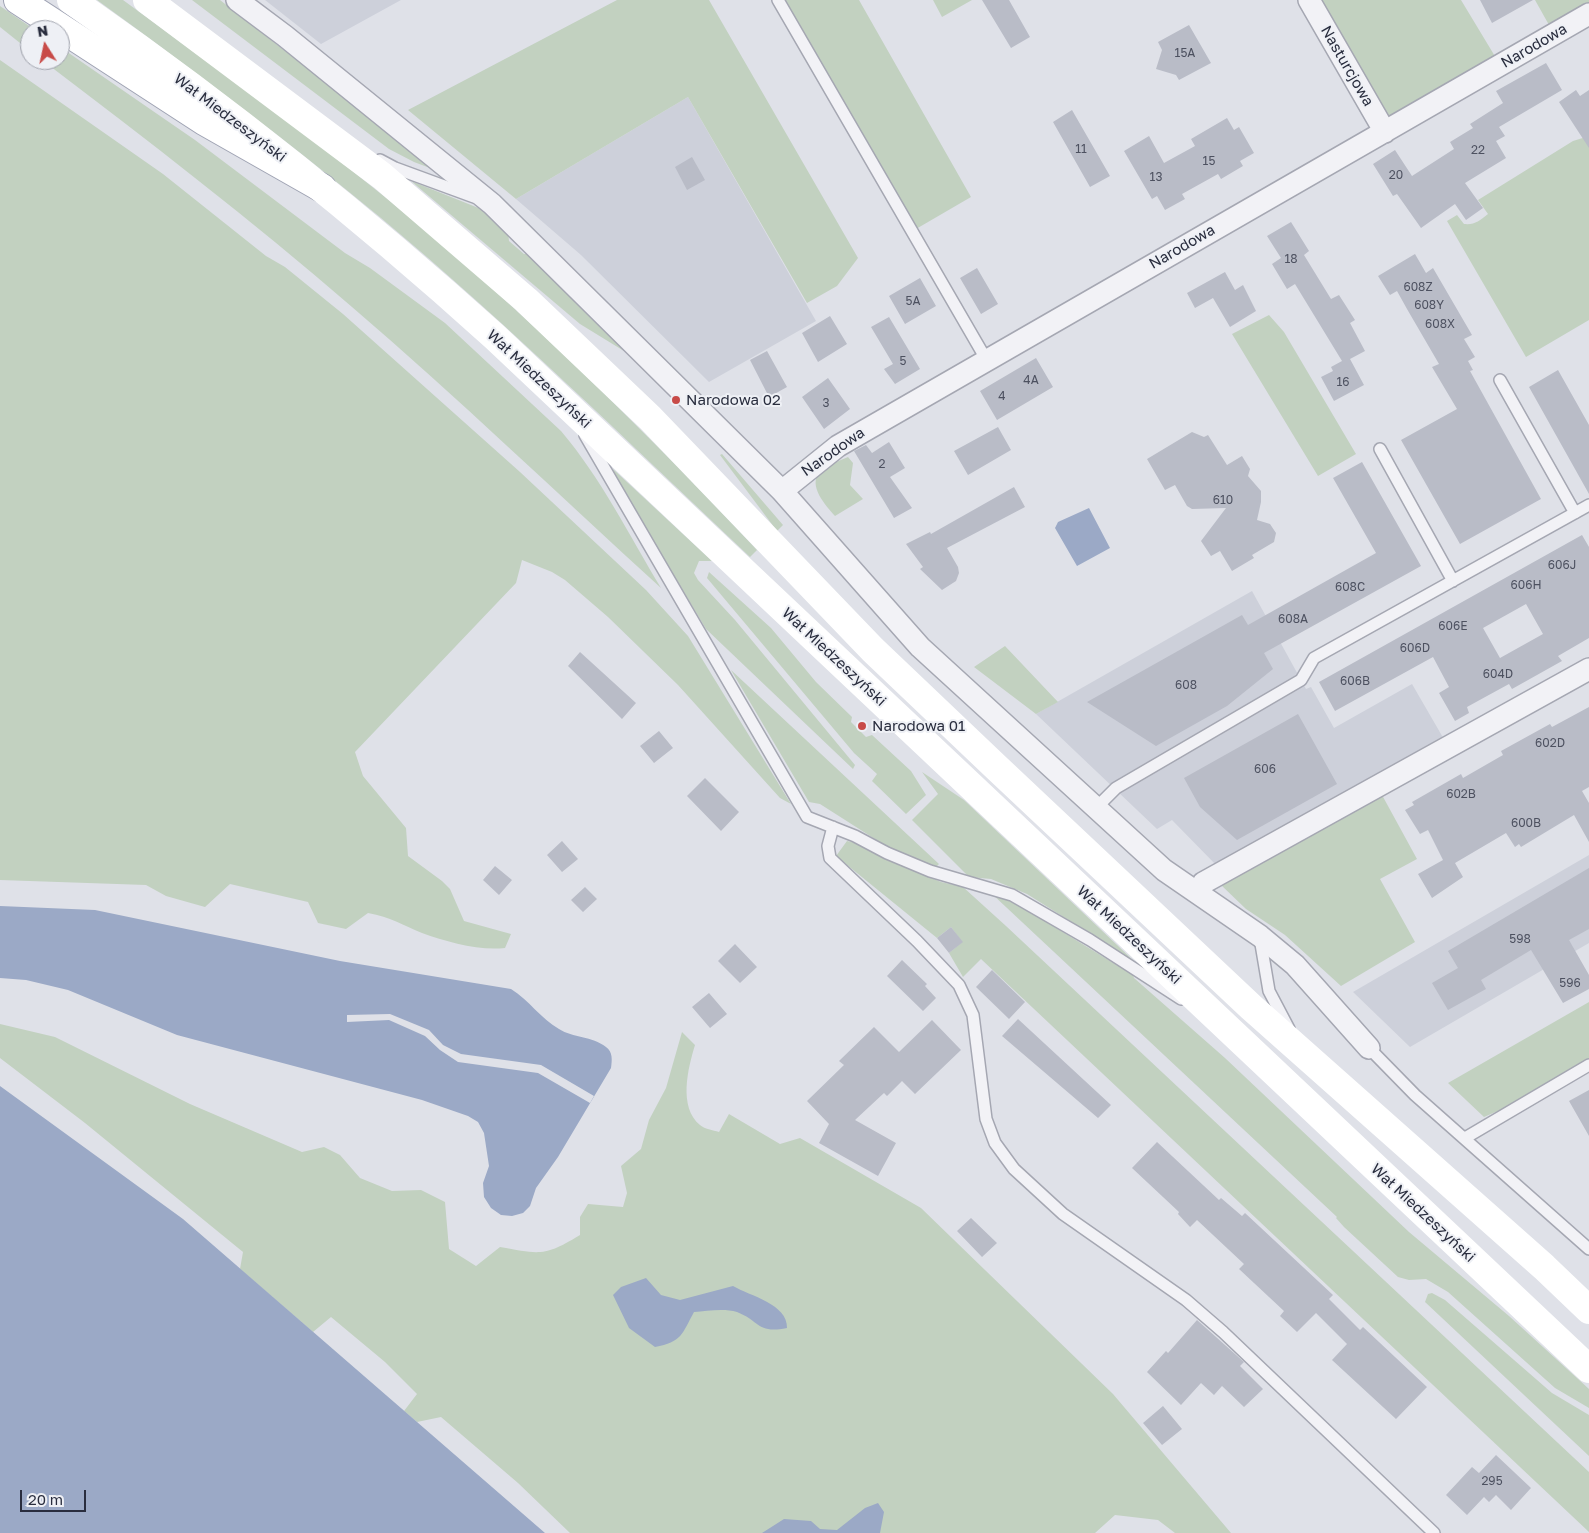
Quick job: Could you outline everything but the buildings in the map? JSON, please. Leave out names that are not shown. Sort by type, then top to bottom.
[{"type":"main road","points":[[18,0],[204,122],[322,188]]},
{"type":"main road","name":"Wał Miedzeszyński","points":[[72,0],[232,118],[322,188],[458,304],[1589,1369]]},
{"type":"main road","name":"Wał Miedzeszyński","points":[[147,0],[382,176],[526,300],[650,418],[873,650],[1196,956],[1300,1051],[1544,1267],[1589,1310]]},
{"type":"street","points":[[237,0],[285,36],[492,204],[782,491],[920,647],[1164,870],[1260,936],[1300,970],[1369,1048]]},
{"type":"street","name":"Nasturcjowa","points":[[1309,0],[1385,132]]},
{"type":"street","name":"Narodowa","points":[[782,491],[838,446],[986,359],[1589,14]]},
{"type":"street","points":[[1203,884],[1589,669]]},
{"type":"lane","points":[[778,0],[986,359]]},
{"type":"lane","points":[[290,106],[395,168],[492,204]]},
{"type":"lane","points":[[1500,380],[1575,513]]},
{"type":"lane","points":[[568,406],[807,817],[930,871],[1012,895],[1090,940],[1234,1034]]},
{"type":"lane","points":[[1380,449],[1453,581]]},
{"type":"lane","points":[[1096,808],[1116,788],[1301,680],[1314,658],[1589,505]]},
{"type":"lane","points":[[833,827],[828,846],[830,858],[917,941],[959,985],[968,1001],[977,1038],[986,1119],[995,1143],[1014,1170],[1063,1214],[1127,1257],[1201,1312],[1434,1533]]},
{"type":"lane","points":[[1260,936],[1269,991],[1300,1051]]},
{"type":"lane","points":[[1369,1048],[1415,1095],[1589,1249]]},
{"type":"lane","points":[[1464,1138],[1589,1065]]},
{"type":"shaded area","points":[[265,0],[401,0],[321,44]]},
{"type":"shaded area","points":[[688,97],[816,321],[709,382],[581,255],[516,199]]},
{"type":"shaded area","points":[[1252,591],[1306,689],[1311,687],[1334,728],[1412,684],[1445,741],[1219,868],[1172,820],[1157,829],[1036,714]]},
{"type":"shaded area","points":[[1589,855],[1589,943],[1410,1047],[1353,992]]},
{"type":"green space","points":[[97,0],[123,0],[238,84],[426,231],[512,307],[596,386],[757,550],[750,557],[522,342],[381,218],[240,107]]},
{"type":"green space","points":[[192,0],[220,0],[438,171],[414,162],[389,149]]},
{"type":"green space","points":[[617,0],[709,0],[858,258],[837,286],[807,303],[688,97],[516,199],[408,110]]},
{"type":"green space","points":[[785,0],[859,0],[971,197],[916,229]]},
{"type":"green space","points":[[933,0],[972,0],[942,17]]},
{"type":"green space","points":[[1318,0],[1461,0],[1496,58],[1386,121]]},
{"type":"green space","points":[[1535,0],[1589,0],[1589,2],[1549,25]]},
{"type":"green space","points":[[0,6],[20,20],[20,43],[0,27]]},
{"type":"green space","points":[[70,54],[195,140],[345,253],[370,268],[445,323],[561,431],[602,487],[661,588],[508,446],[391,341],[276,243],[55,70],[70,70]]},
{"type":"green space","points":[[0,60],[163,174],[343,314],[520,472],[646,590],[688,636],[791,804],[780,798],[678,685],[608,617],[565,580],[552,572],[522,560],[516,583],[355,752],[363,776],[406,828],[408,856],[450,889],[464,921],[511,934],[505,948],[474,947],[452,942],[422,933],[390,919],[368,913],[346,929],[318,923],[308,902],[230,884],[205,907],[166,896],[146,885],[0,880]]},
{"type":"green space","points":[[1589,136],[1589,320],[1526,357],[1447,221],[1457,215],[1464,224],[1479,221],[1488,214],[1478,200],[1573,141]]},
{"type":"green space","points":[[411,181],[481,209],[508,232],[509,241],[524,254],[533,254],[674,390],[624,351],[580,324]]},
{"type":"green space","points":[[1269,315],[1284,332],[1356,454],[1318,476],[1232,334]]},
{"type":"green space","points":[[722,454],[783,525],[777,531],[720,455]]},
{"type":"green space","points":[[848,457],[853,463],[850,485],[863,499],[835,516],[819,495],[816,483],[817,477],[826,467]]},
{"type":"green space","points":[[613,469],[712,561],[699,561],[694,573],[698,580],[735,620],[855,765],[853,769],[706,629],[614,476]]},
{"type":"green space","points":[[709,572],[771,628],[816,682],[852,717],[851,722],[866,737],[872,735],[911,771],[926,795],[906,814],[872,781],[877,774],[854,753],[707,578]]},
{"type":"green space","points":[[1005,646],[1058,702],[1036,714],[974,667]]},
{"type":"green space","points":[[731,670],[939,864],[936,867],[889,848],[820,804],[809,802]]},
{"type":"green space","points":[[922,772],[964,800],[1135,962],[1027,894],[991,879],[969,877],[912,820],[938,794]]},
{"type":"green space","points":[[1382,795],[1417,859],[1380,879],[1415,942],[1341,986],[1285,935],[1246,909],[1221,885]]},
{"type":"green space","points":[[847,841],[860,844],[887,860],[941,882],[963,887],[1006,926],[1589,1472],[1589,1532],[981,959],[963,977],[949,953],[962,942],[951,927],[937,938],[836,856]]},
{"type":"green space","points":[[991,893],[1012,901],[1133,975],[1134,978],[1225,1058],[1409,1232],[1509,1316],[1589,1389],[1589,1408],[1555,1388],[1448,1292],[1426,1279],[1409,1280],[1398,1277],[1344,1227],[1337,1217]]},
{"type":"green space","points":[[1589,1002],[1589,1058],[1514,1104],[1484,1117],[1448,1083]]},
{"type":"green space","points":[[0,1024],[55,1037],[190,1104],[302,1152],[324,1147],[340,1155],[360,1178],[392,1191],[421,1190],[445,1202],[449,1249],[476,1266],[500,1247],[542,1252],[568,1242],[580,1235],[580,1217],[588,1204],[623,1207],[627,1193],[621,1166],[641,1149],[649,1120],[666,1088],[682,1032],[695,1045],[688,1076],[687,1098],[693,1117],[700,1125],[719,1132],[729,1114],[780,1144],[800,1138],[921,1208],[1113,1394],[1231,1533],[1175,1533],[1158,1520],[1115,1515],[1095,1533],[570,1533],[518,1483],[441,1417],[417,1422],[404,1411],[417,1394],[385,1362],[331,1317],[313,1332],[240,1269],[243,1252],[85,1123],[0,1058]]},
{"type":"green space","points":[[1432,1293],[1445,1300],[1552,1393],[1589,1415],[1589,1456],[1425,1302],[1428,1294]]},
{"type":"water","points":[[1089,508],[1110,548],[1077,566],[1055,528],[1058,522]]},
{"type":"water","points":[[0,906],[95,910],[340,961],[511,989],[524,998],[546,1020],[564,1032],[601,1043],[611,1054],[611,1068],[558,1157],[536,1188],[530,1206],[523,1213],[512,1216],[501,1215],[491,1208],[484,1197],[483,1183],[489,1166],[484,1133],[478,1122],[468,1116],[422,1100],[177,1035],[68,990],[26,980],[0,978]]},
{"type":"water","points":[[0,1086],[183,1219],[545,1533],[0,1533]]},
{"type":"water","points":[[646,1278],[661,1295],[680,1300],[733,1286],[775,1307],[786,1320],[787,1328],[764,1328],[737,1312],[727,1310],[694,1312],[687,1326],[676,1340],[655,1347],[629,1328],[613,1295],[621,1287]]},
{"type":"water","points":[[878,1503],[884,1512],[880,1533],[762,1533],[784,1519],[811,1521],[820,1529],[837,1530],[865,1508]]},
{"type":"pier","points":[[390,1014],[429,1030],[443,1045],[461,1054],[541,1065],[594,1096],[590,1103],[538,1073],[458,1062],[440,1050],[425,1036],[389,1020],[347,1022],[347,1015]]},
{"type":"place","name":"Narodowa 02","points":[[676,400]]},
{"type":"place","name":"Narodowa 01","points":[[862,726]]}]
